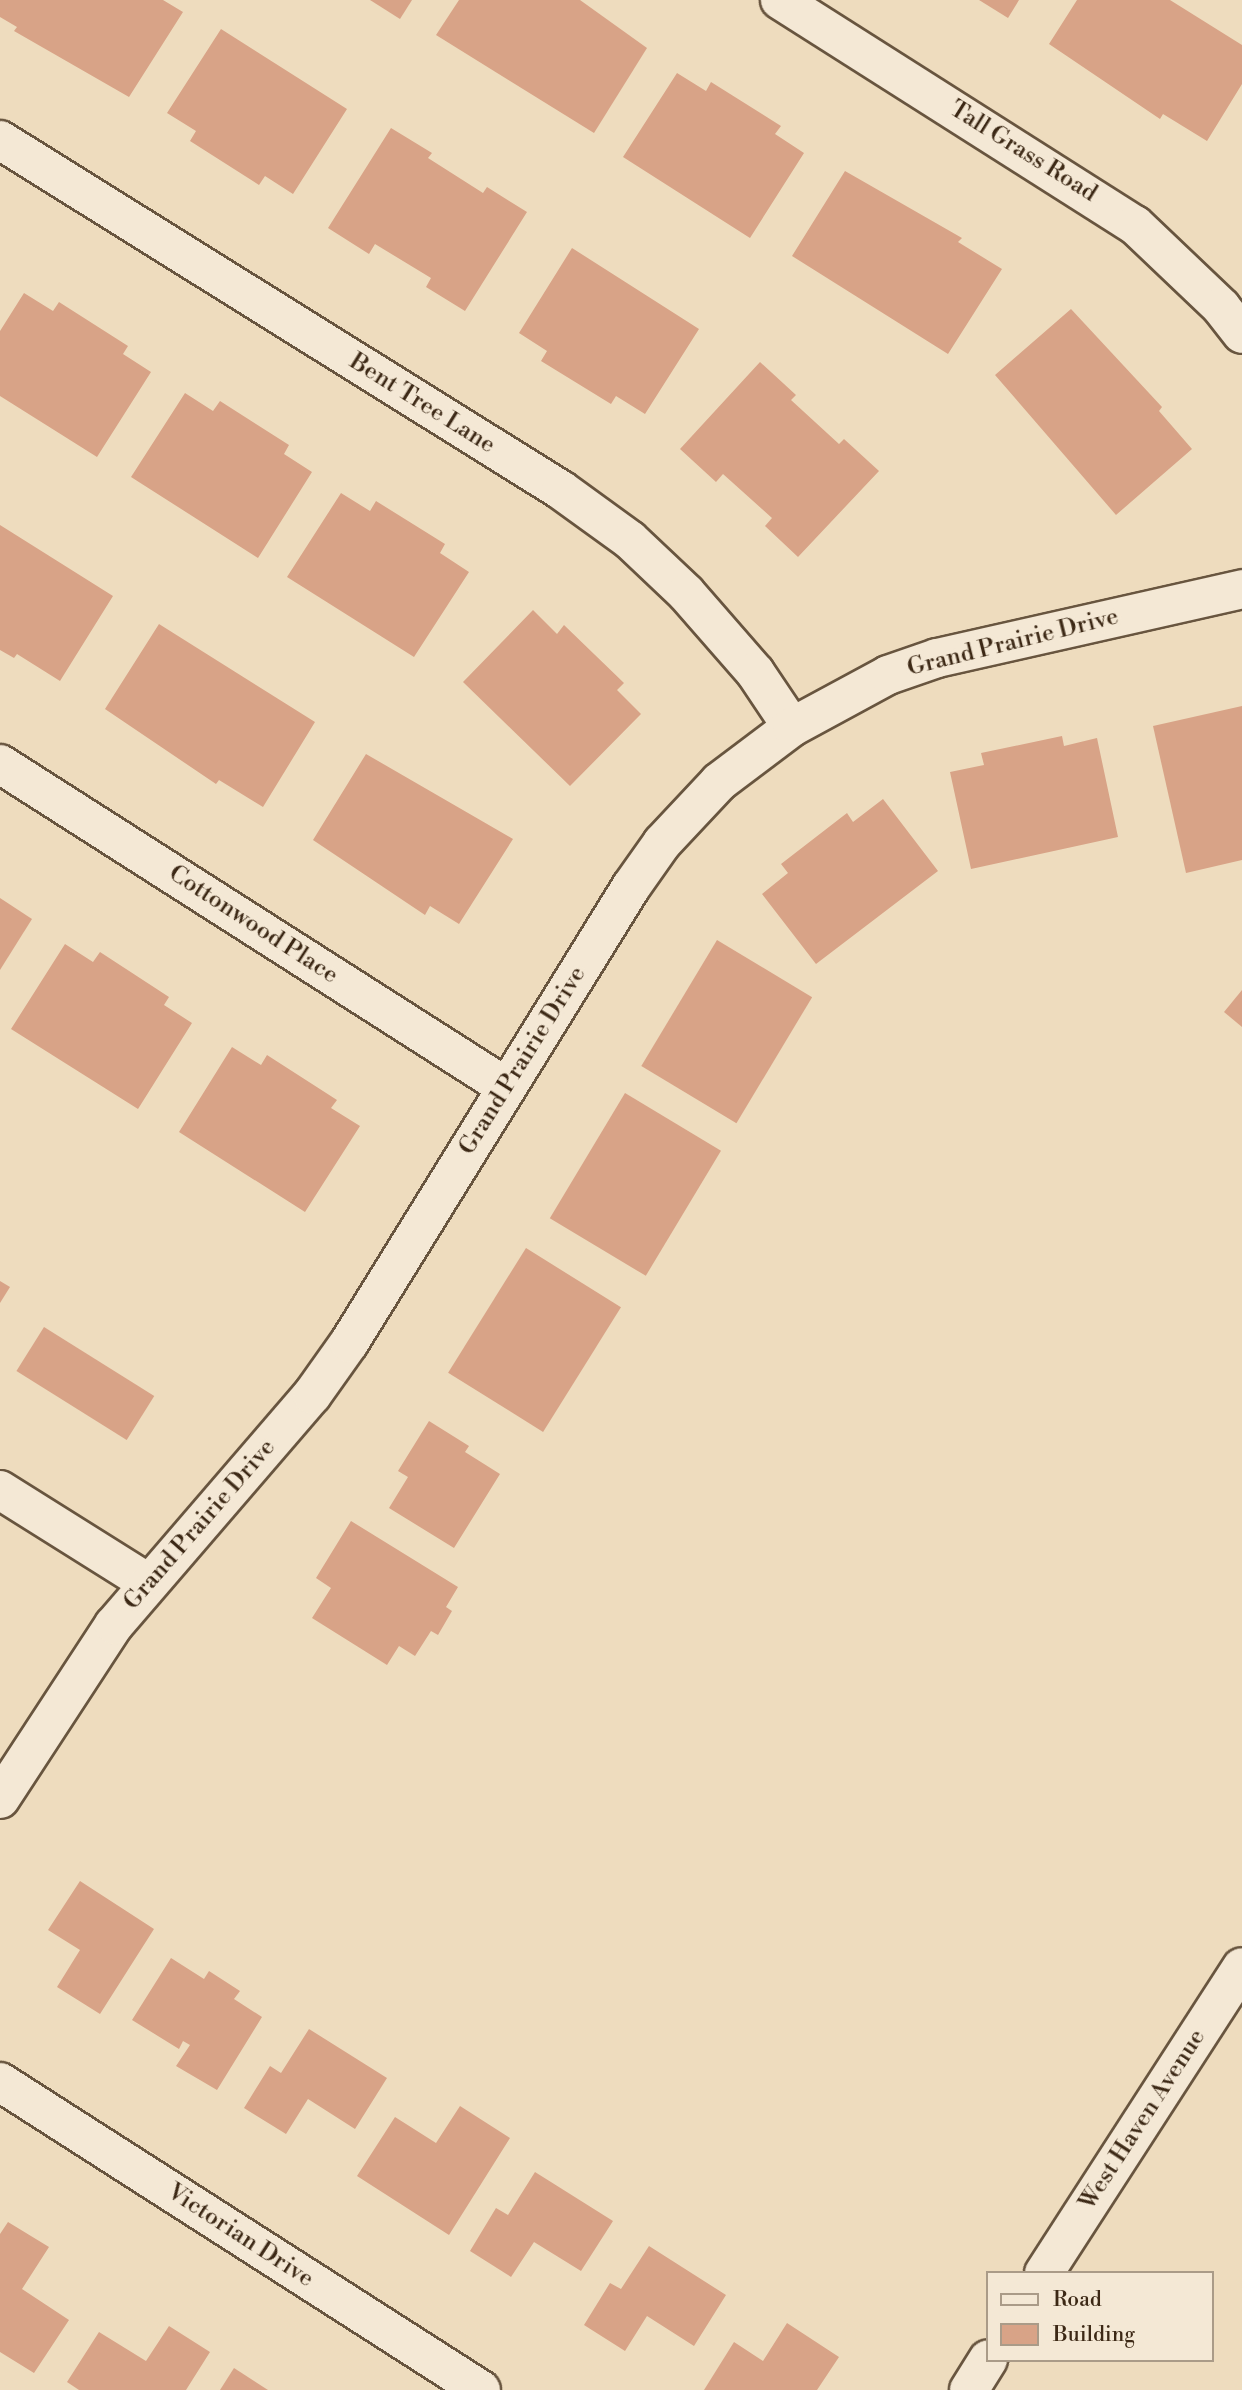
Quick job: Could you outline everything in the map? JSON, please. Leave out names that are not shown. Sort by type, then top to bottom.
[{"type":"street","name":"Tall Grass Road","points":[[780,0],[1135,225],[1221,307],[1242,334]]},
{"type":"street","name":"Bent Tree Lane","points":[[0,140],[561,490],[630,540],[686,593],[738,652],[792,727]]},
{"type":"street","name":"Grand Prairie Drive","points":[[0,1799],[114,1625],[312,1395],[349,1343],[506,1087],[662,843],[719,782],[792,727],[845,696],[937,658],[1242,589]]},
{"type":"street","name":"Cottonwood Place","points":[[0,764],[506,1087]]},
{"type":"street","points":[[0,1490],[148,1583]]},
{"type":"street","name":"West Haven Avenue","points":[[1045,2271],[1242,1967]]},
{"type":"street","name":"Victorian Drive","points":[[0,2082],[481,2390]]},
{"type":"street","points":[[969,2390],[987,2362]]},
{"type":"building","points":[[0,0],[163,0],[183,12],[129,97],[14,31],[17,27],[0,17]]},
{"type":"building","points":[[370,0],[412,0],[400,19]]},
{"type":"building","points":[[459,0],[580,0],[647,48],[594,133],[436,35]]},
{"type":"building","points":[[979,0],[1019,0],[1008,18]]},
{"type":"building","points":[[1077,0],[1170,0],[1242,45],[1242,84],[1207,141],[1163,114],[1160,119],[1049,44]]},
{"type":"building","points":[[221,29],[347,109],[293,194],[265,176],[259,185],[190,141],[196,131],[167,113]]},
{"type":"building","points":[[677,73],[706,91],[711,82],[781,126],[775,134],[804,153],[750,238],[623,157]]},
{"type":"building","points":[[391,128],[432,153],[428,158],[483,193],[487,187],[527,212],[465,311],[426,287],[431,278],[375,244],[369,254],[328,228]]},
{"type":"building","points":[[845,171],[962,238],[958,242],[1002,269],[948,354],[792,256]]},
{"type":"building","points":[[572,248],[699,329],[645,414],[616,396],[611,404],[541,361],[547,351],[519,333]]},
{"type":"building","points":[[24,293],[53,311],[59,302],[128,346],[123,354],[151,372],[97,457],[0,396],[0,331]]},
{"type":"building","points":[[1071,309],[1162,407],[1159,411],[1192,449],[1116,515],[995,375]]},
{"type":"building","points":[[760,362],[796,395],[791,400],[839,444],[844,439],[879,471],[798,557],[765,526],[772,518],[723,474],[716,482],[680,449]]},
{"type":"building","points":[[185,393],[213,411],[220,401],[289,445],[284,454],[312,472],[258,558],[131,477]]},
{"type":"building","points":[[341,493],[370,511],[376,501],[445,544],[440,553],[469,572],[414,657],[287,577]]},
{"type":"building","points":[[0,525],[113,596],[60,681],[17,654],[14,658],[0,650]]},
{"type":"building","points":[[533,610],[557,634],[564,625],[624,683],[617,690],[641,714],[570,786],[463,682]]},
{"type":"building","points":[[159,624],[315,722],[263,807],[219,780],[216,784],[105,709]]},
{"type":"building","points":[[1242,706],[1242,860],[1186,873],[1153,726]]},
{"type":"building","points":[[1062,736],[1064,746],[1097,738],[1118,837],[971,869],[950,772],[984,765],[981,753]]},
{"type":"building","points":[[366,754],[513,839],[459,924],[430,906],[425,915],[313,840]]},
{"type":"building","points":[[883,799],[938,871],[816,964],[762,894],[788,873],[781,864],[847,813],[853,822]]},
{"type":"building","points":[[0,898],[32,919],[0,970]]},
{"type":"building","points":[[717,940],[812,997],[736,1123],[641,1066]]},
{"type":"building","points":[[65,944],[93,962],[100,952],[169,997],[164,1005],[192,1023],[138,1109],[11,1029]]},
{"type":"building","points":[[1242,990],[1242,1027],[1224,1012]]},
{"type":"building","points":[[232,1047],[261,1065],[267,1055],[337,1100],[331,1108],[360,1126],[305,1212],[179,1132]]},
{"type":"building","points":[[625,1093],[721,1151],[646,1276],[550,1218]]},
{"type":"building","points":[[526,1248],[621,1307],[543,1432],[448,1373]]},
{"type":"building","points":[[0,1281],[10,1287],[0,1303]]},
{"type":"building","points":[[44,1327],[154,1396],[127,1440],[16,1371]]},
{"type":"building","points":[[429,1421],[469,1446],[465,1452],[500,1474],[454,1548],[389,1508],[408,1477],[398,1471]]},
{"type":"building","points":[[351,1521],[458,1587],[446,1607],[452,1611],[438,1635],[431,1631],[415,1656],[399,1646],[387,1665],[312,1618],[331,1588],[316,1578]]},
{"type":"building","points":[[80,1881],[154,1929],[100,2014],[57,1987],[80,1950],[48,1930]]},
{"type":"building","points":[[171,1958],[204,1979],[209,1971],[240,1991],[234,1999],[262,2017],[217,2090],[176,2066],[190,2045],[183,2041],[179,2049],[132,2020]]},
{"type":"building","points":[[309,2029],[387,2078],[355,2129],[308,2099],[286,2134],[244,2108],[270,2066],[281,2073]]},
{"type":"building","points":[[460,2106],[510,2138],[449,2235],[357,2176],[395,2117],[436,2143]]},
{"type":"building","points":[[535,2172],[613,2221],[581,2271],[534,2242],[511,2277],[470,2251],[496,2208],[508,2215]]},
{"type":"building","points":[[8,2222],[49,2247],[22,2289],[69,2320],[34,2373],[0,2352],[0,2234]]},
{"type":"building","points":[[649,2246],[726,2295],[694,2346],[647,2316],[625,2351],[584,2325],[610,2283],[621,2289]]},
{"type":"building","points":[[787,2323],[839,2357],[817,2390],[704,2390],[734,2342],[763,2361]]},
{"type":"building","points":[[169,2326],[210,2352],[186,2390],[79,2390],[67,2382],[99,2332],[146,2361]]},
{"type":"building","points":[[234,2368],[268,2390],[220,2390]]}]
